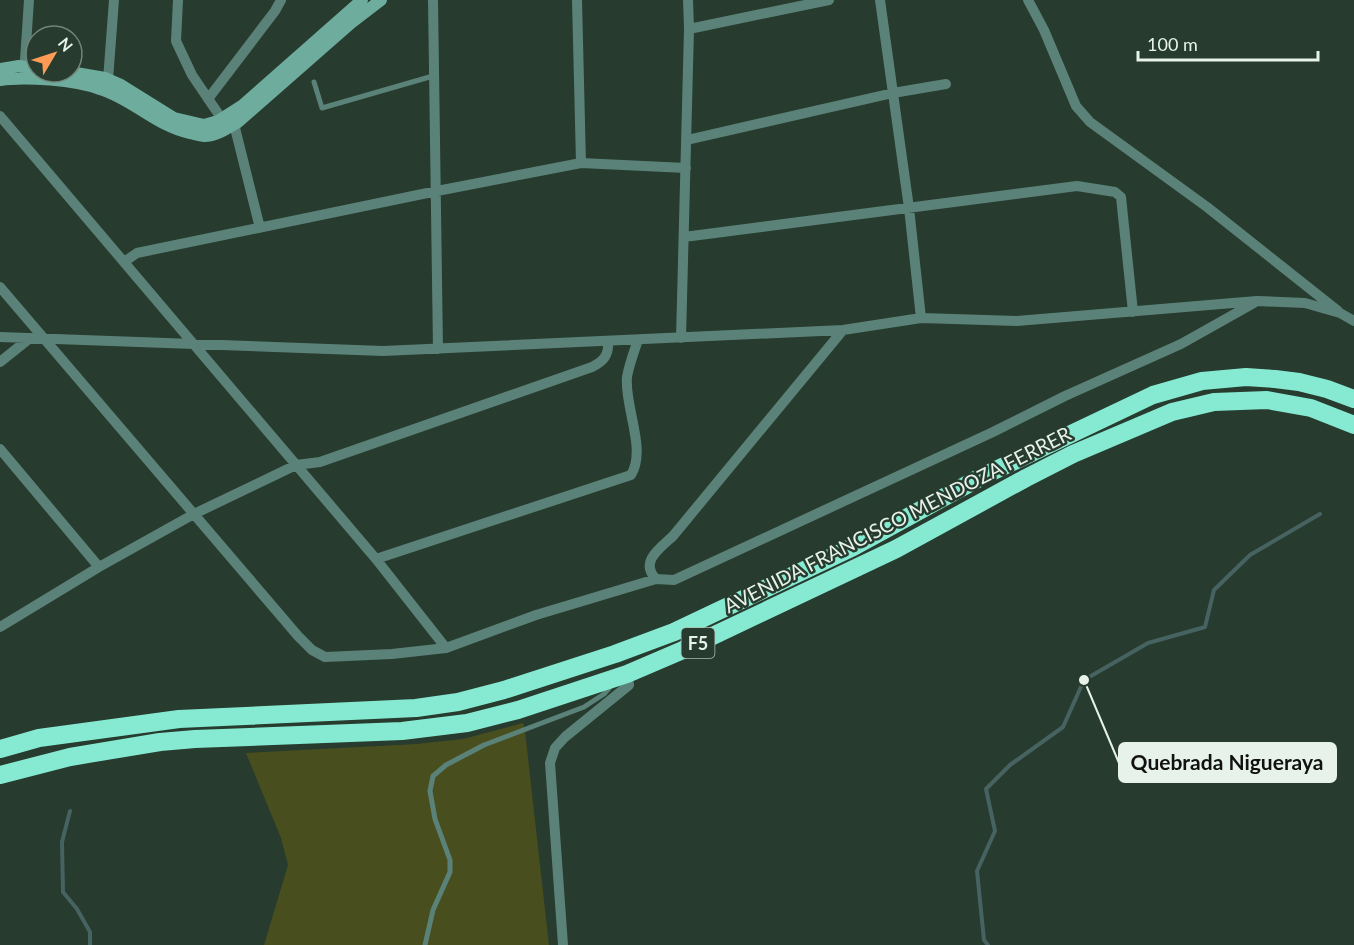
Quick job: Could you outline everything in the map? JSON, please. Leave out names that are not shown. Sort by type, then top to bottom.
[{"type":"highway","name":"AVENIDA FRANCISCO MENDOZA FERRER","points":[[0,749],[39,738],[179,719],[244,714],[374,711],[458,702],[504,690],[674,632],[853,548],[981,477],[1153,395],[1202,381],[1246,377],[1275,379],[1327,389],[1354,399]]},
{"type":"highway","name":"AVENIDA FRANCISCO MENDOZA FERRER","points":[[0,776],[70,757],[160,742],[402,731],[467,723],[518,710],[619,676],[692,646],[896,549],[989,496],[1073,454],[1172,412],[1214,402],[1259,400],[1291,403],[1311,408],[1354,425]]},
{"type":"highway","points":[[1064,436],[1073,454]]},
{"type":"highway","points":[[615,654],[619,676]]},
{"type":"street","points":[[28,0],[28,24]]},
{"type":"street","points":[[108,80],[114,0]]},
{"type":"street","points":[[178,0],[176,41],[192,75],[208,99],[222,119],[234,124]]},
{"type":"street","points":[[208,99],[281,0]]},
{"type":"street","points":[[84,74],[108,80],[174,118],[204,125],[222,119],[243,105],[362,0]]},
{"type":"street","points":[[81,84],[115,95],[157,121],[182,132],[204,136],[222,131],[250,113],[351,23],[381,0]]},
{"type":"street","points":[[433,0],[438,349]]},
{"type":"street","points":[[577,0],[581,163]]},
{"type":"street","points":[[681,338],[687,140],[688,0]]},
{"type":"street","points":[[689,29],[829,0]]},
{"type":"street","points":[[880,0],[909,208],[921,318]]},
{"type":"street","points":[[1028,0],[1044,30],[1077,106],[1090,122],[1207,207],[1340,313],[1354,321]]},
{"type":"street","points":[[0,69],[24,71]]},
{"type":"street","points":[[0,80],[24,72]]},
{"type":"street","points":[[687,140],[893,93],[946,84]]},
{"type":"street","points":[[0,116],[376,559],[446,648]]},
{"type":"street","points":[[234,124],[261,228]]},
{"type":"street","points":[[124,262],[137,253],[581,163],[686,168]]},
{"type":"street","points":[[684,237],[1077,186],[1115,192],[1121,197],[1133,312]]},
{"type":"street","points":[[0,288],[312,651],[325,657],[392,654],[446,648],[536,615],[656,579],[674,580],[1180,344],[1257,301]]},
{"type":"street","points":[[0,337],[383,351],[843,330],[921,318],[1017,321],[1257,301],[1305,303],[1340,313]]},
{"type":"street","points":[[656,579],[650,573],[648,565],[656,552],[673,536],[843,330]]},
{"type":"street","points":[[0,362],[30,338]]},
{"type":"street","points":[[376,559],[631,475],[637,466],[627,378],[638,340]]},
{"type":"street","points":[[0,627],[99,567],[194,514],[296,465],[320,462],[592,367],[606,357],[609,351],[609,341]]},
{"type":"street","points":[[0,449],[99,567]]},
{"type":"street","points":[[563,945],[550,763],[555,748],[560,742],[629,686],[619,676]]},
{"type":"lane","points":[[314,82],[322,108],[435,76]]},
{"type":"lane","points":[[425,945],[433,910],[450,872],[450,860],[435,819],[430,791],[433,776],[446,765],[484,745],[584,707],[604,694],[619,676]]},
{"type":"green space","points":[[523,723],[549,945],[264,945],[288,865],[281,838],[246,753],[416,744],[463,739]]},
{"type":"waterway","points":[[988,945],[984,940],[977,871],[995,831],[986,789],[1010,765],[1063,727],[1084,680],[1148,643],[1205,627],[1214,590],[1250,555],[1320,514]]},
{"type":"waterway","points":[[70,811],[62,842],[63,892],[77,909],[90,932],[90,945]]},
{"type":"place","name":"Quebrada Nigueraya","points":[[1084,680]]}]
